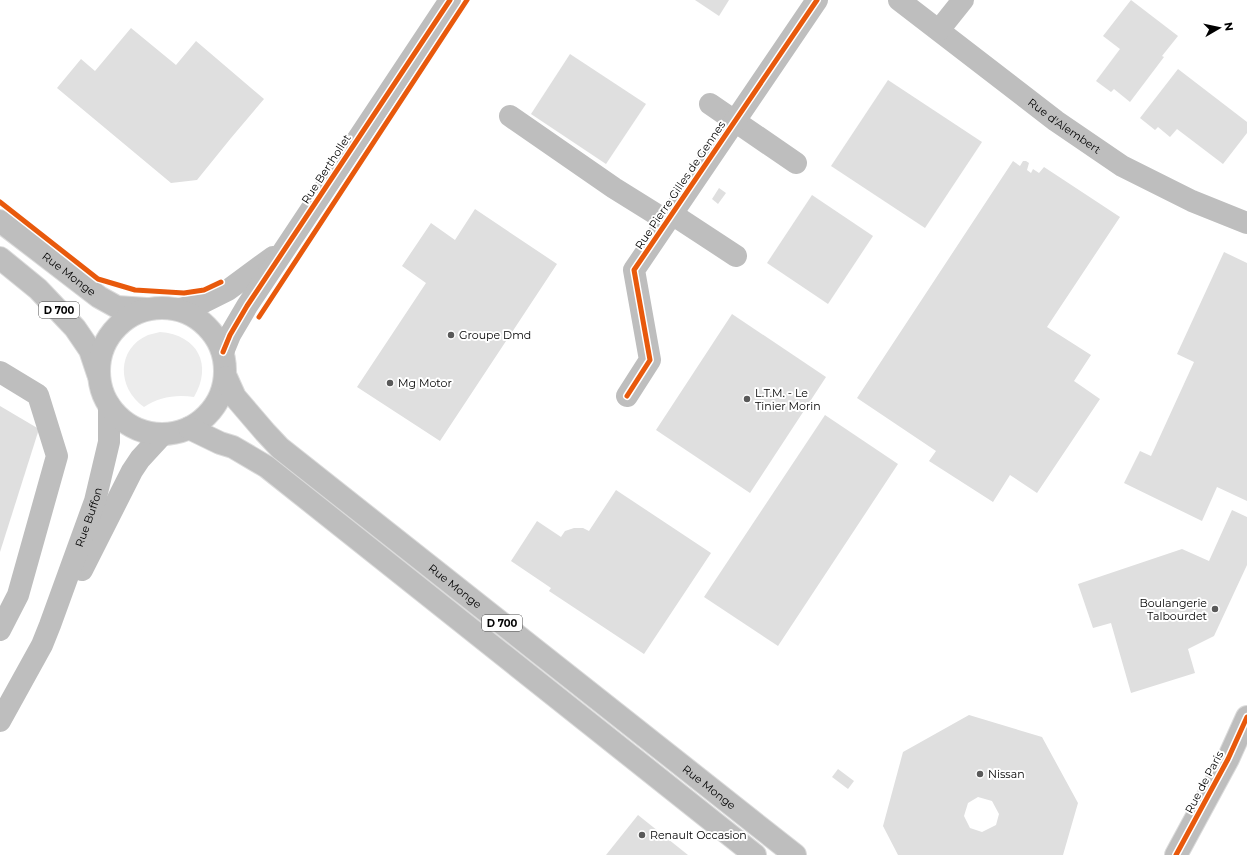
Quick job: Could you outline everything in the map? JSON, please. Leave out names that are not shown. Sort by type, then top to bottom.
[{"type":"main road","name":"Rue Berthollet","points":[[223,352],[230,335],[247,306],[450,0]]},
{"type":"main road","name":"Rue Pierre Gilles de Gennes","points":[[627,396],[650,360],[634,270],[817,0]]},
{"type":"main road","name":"Rue d'Alembert","points":[[899,0],[1056,121],[1122,166],[1192,201],[1247,223]]},
{"type":"main road","points":[[939,30],[963,0]]},
{"type":"main road","points":[[710,104],[796,163]]},
{"type":"main road","points":[[510,116],[614,188],[736,256]]},
{"type":"main road","name":"Rue Monge","points":[[0,221],[99,296],[117,307],[146,309]]},
{"type":"main road","name":"Rue Berthollet","points":[[179,309],[198,305],[228,290],[288,245]]},
{"type":"main road","name":"D 700","points":[[0,258],[38,289],[75,328],[90,350],[99,376]]},
{"type":"main road","points":[[163,307],[179,309],[194,315],[206,325],[216,338],[223,352],[225,364],[226,377],[222,393],[214,407],[203,419],[189,428],[176,433],[163,434],[147,432],[133,426],[120,417],[109,405],[103,392],[99,376],[100,359],[109,337],[116,327],[130,316],[146,309],[163,307]]},
{"type":"main road","points":[[0,372],[38,395],[57,456],[18,595],[0,630]]},
{"type":"main road","name":"Rue Monge","points":[[226,377],[235,397],[280,448],[795,855]]},
{"type":"main road","name":"Rue Buffon","points":[[2,713],[42,645],[96,501],[109,442],[109,405]]},
{"type":"main road","name":"D 700","points":[[189,428],[220,443],[233,447],[267,467],[755,855]]},
{"type":"main road","name":"Rue Buffon","points":[[50,625],[87,561],[132,471],[140,459],[163,434]]},
{"type":"main road","name":"Rue de Paris","points":[[1176,855],[1228,759],[1247,717]]},
{"type":"shaded area","points":[[160,332],[173,334],[192,345],[202,363],[200,385],[194,397],[168,397],[155,401],[144,407],[135,399],[125,380],[124,369],[126,359],[130,349],[138,341],[148,335]]},
{"type":"building","points":[[695,0],[729,0],[719,16]]},
{"type":"building","points":[[1131,0],[1178,36],[1130,102],[1114,89],[1111,92],[1096,81],[1120,49],[1103,36]]},
{"type":"building","points":[[131,28],[176,65],[196,41],[264,99],[197,180],[171,183],[57,88],[81,59],[95,71]]},
{"type":"building","points":[[570,54],[646,104],[606,164],[531,114]]},
{"type":"building","points":[[1178,69],[1247,122],[1247,133],[1223,164],[1177,129],[1170,137],[1158,127],[1155,130],[1140,118]]},
{"type":"building","points":[[888,80],[982,142],[925,228],[831,166]]},
{"type":"building","points":[[1013,161],[1020,166],[1023,161],[1029,163],[1027,170],[1031,173],[1033,169],[1039,173],[1044,167],[1120,217],[1047,327],[1091,355],[1074,381],[1100,399],[1037,493],[1010,475],[993,502],[929,461],[936,451],[857,398]]},
{"type":"building","points":[[719,188],[726,193],[718,204],[712,199]]},
{"type":"building","points":[[812,195],[873,236],[828,304],[767,263]]},
{"type":"building","name":"Groupe Dmd","points":[[475,209],[557,264],[440,441],[357,387],[426,283],[402,266],[431,223],[455,240]]},
{"type":"building","points":[[1224,252],[1247,263],[1247,501],[1217,487],[1202,521],[1124,483],[1140,451],[1151,456],[1194,362],[1177,354]]},
{"type":"building","points":[[732,314],[826,377],[750,493],[656,430]]},
{"type":"building","points":[[0,406],[39,429],[0,552]]},
{"type":"building","points":[[825,415],[898,464],[778,646],[704,597]]},
{"type":"building","points":[[616,490],[711,553],[644,654],[549,591],[551,588],[511,561],[537,521],[561,537],[565,531],[574,528],[583,528],[589,531]]},
{"type":"building","points":[[1232,510],[1247,517],[1247,565],[1214,636],[1188,649],[1195,673],[1131,693],[1111,623],[1093,628],[1078,584],[1182,549],[1209,561]]},
{"type":"building","name":"Nissan","points":[[969,715],[1042,737],[1078,803],[1063,855],[898,855],[883,826],[903,752]],"holes":[[[978,797],[992,801],[999,814],[996,825],[982,832],[970,828],[964,816],[968,803]]]},
{"type":"building","points":[[838,769],[854,781],[848,789],[832,777]]},
{"type":"building","name":"Renault Occasion","points":[[638,815],[688,855],[606,855]]},
{"type":"cycle path","points":[[223,352],[230,335],[247,306],[450,0]]},
{"type":"cycle path","points":[[259,317],[467,0]]},
{"type":"cycle path","points":[[627,396],[650,360],[634,270],[817,0]]},
{"type":"cycle path","points":[[0,202],[98,279],[135,290],[184,293],[204,290],[221,282]]},
{"type":"cycle path","points":[[1176,855],[1228,759],[1247,717]]},
{"type":"place","name":"Groupe Dmd","points":[[451,335]]},
{"type":"place","name":"Mg Motor","points":[[390,383]]},
{"type":"place","name":"L.T.M. - Le Tinier Morin","points":[[747,399]]},
{"type":"place","name":"Boulangerie Talbourdet","points":[[1215,609]]},
{"type":"place","name":"Nissan","points":[[980,774]]},
{"type":"place","name":"Renault Occasion","points":[[642,835]]}]
